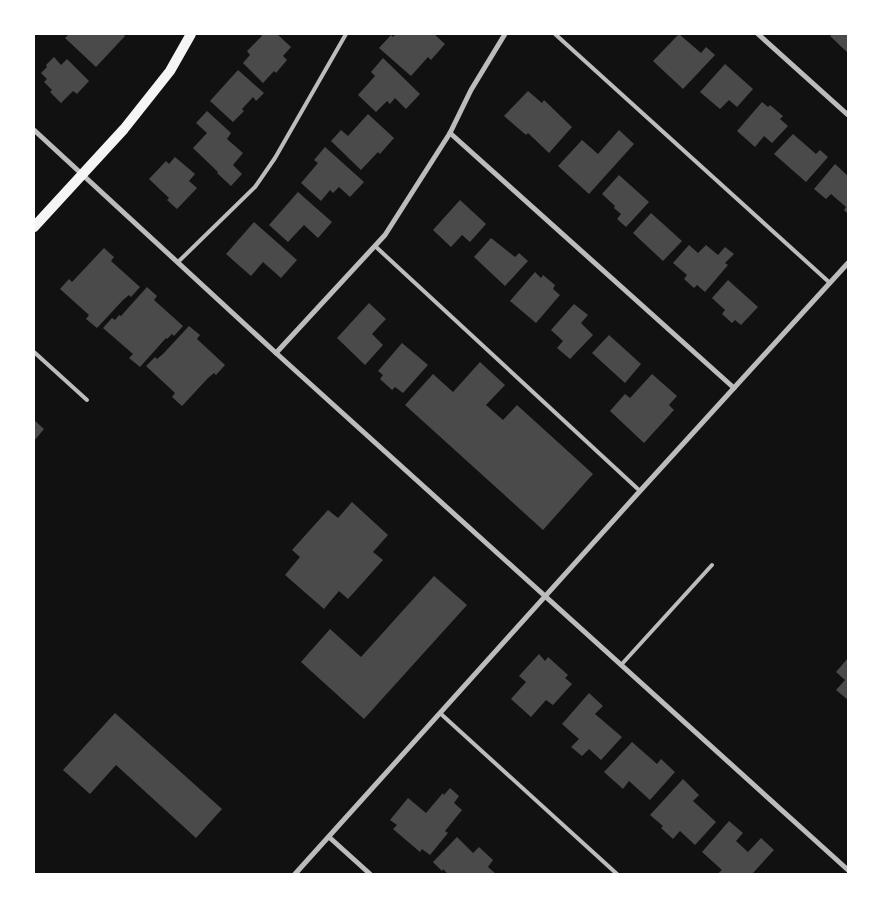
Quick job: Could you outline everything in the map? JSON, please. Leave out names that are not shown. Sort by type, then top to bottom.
[{"type":"main road","points":[[34,227],[124,129],[170,71],[191,34]]},
{"type":"street","points":[[276,353],[385,234],[450,133],[471,90],[505,34]]},
{"type":"street","points":[[758,34],[848,116]]},
{"type":"street","points":[[34,130],[276,353],[848,870]]},
{"type":"street","points":[[450,133],[734,388]]},
{"type":"street","points":[[296,874],[848,263]]},
{"type":"street","points":[[329,837],[370,874]]},
{"type":"lane","points":[[178,262],[255,187],[275,158],[346,34]]},
{"type":"lane","points":[[555,34],[830,283]]},
{"type":"lane","points":[[375,246],[640,492]]},
{"type":"lane","points":[[34,352],[87,400]]},
{"type":"lane","points":[[621,665],[712,565]]},
{"type":"lane","points":[[440,714],[617,874]]},
{"type":"building","points":[[69,34],[123,34],[125,36],[96,67],[65,38]]},
{"type":"building","points":[[260,34],[277,34],[291,47],[283,56],[287,60],[276,73],[274,71],[263,83],[243,63],[250,55],[247,51],[262,36]]},
{"type":"building","points":[[396,34],[434,34],[445,44],[431,60],[428,57],[411,76],[379,48],[391,35],[393,37]]},
{"type":"building","points":[[679,34],[701,53],[706,47],[715,55],[683,89],[653,61]]},
{"type":"building","points":[[832,34],[848,34],[848,53],[830,36]]},
{"type":"building","points":[[54,57],[61,65],[67,59],[89,81],[77,94],[73,91],[61,103],[50,92],[52,90],[44,82],[47,79],[41,73]]},
{"type":"building","points":[[383,58],[420,94],[406,109],[395,98],[390,104],[387,101],[376,112],[358,95],[375,76],[371,72]]},
{"type":"building","points":[[725,64],[753,89],[737,107],[729,100],[720,109],[700,92]]},
{"type":"building","points":[[238,70],[264,93],[256,101],[253,97],[242,109],[244,111],[233,122],[210,101]]},
{"type":"building","points":[[528,91],[542,103],[544,100],[572,127],[549,153],[528,133],[526,135],[504,116]]},
{"type":"building","points":[[762,102],[768,107],[770,105],[783,116],[780,119],[788,126],[772,143],[764,136],[755,147],[737,131]]},
{"type":"building","points":[[207,111],[231,133],[227,139],[243,153],[233,165],[242,174],[231,186],[193,148],[207,133],[196,123]]},
{"type":"building","points":[[368,114],[394,138],[380,154],[378,152],[361,170],[331,141],[341,130],[348,136]]},
{"type":"building","points":[[619,130],[634,144],[589,194],[558,166],[582,140],[598,154]]},
{"type":"building","points":[[793,134],[816,154],[820,150],[828,157],[806,182],[774,154]]},
{"type":"building","points":[[325,147],[364,182],[350,197],[339,187],[333,193],[330,190],[321,201],[301,183],[318,163],[314,160]]},
{"type":"building","points":[[175,157],[195,174],[189,181],[197,188],[177,209],[167,200],[169,198],[149,179],[166,161],[169,164]]},
{"type":"building","points":[[835,164],[848,176],[848,214],[844,210],[846,207],[831,194],[826,199],[814,189]]},
{"type":"building","points":[[619,175],[649,202],[626,227],[617,219],[621,214],[602,194]]},
{"type":"building","points":[[298,192],[332,222],[318,238],[304,225],[288,242],[269,225]]},
{"type":"building","points":[[460,200],[486,224],[470,242],[462,235],[451,247],[433,230]]},
{"type":"building","points":[[651,213],[682,241],[663,261],[633,233]]},
{"type":"building","points":[[254,222],[297,260],[281,278],[263,262],[251,276],[226,254]]},
{"type":"building","points":[[491,238],[515,257],[519,253],[528,261],[505,286],[474,257]]},
{"type":"building","points":[[689,245],[698,253],[706,245],[718,255],[725,247],[734,254],[725,263],[728,265],[705,292],[697,285],[694,288],[684,279],[687,275],[673,263]]},
{"type":"building","points":[[104,248],[114,257],[111,261],[140,287],[131,297],[129,295],[123,300],[97,328],[86,319],[89,315],[60,289],[69,279],[72,282]]},
{"type":"building","points":[[535,272],[541,278],[543,275],[555,285],[553,289],[560,295],[536,323],[510,301]]},
{"type":"building","points":[[728,280],[758,307],[741,325],[735,320],[732,323],[722,314],[725,310],[712,298]]},
{"type":"building","points":[[147,287],[157,296],[154,300],[183,326],[174,336],[172,334],[166,338],[140,367],[129,358],[133,354],[103,328],[112,318],[115,320],[119,315],[121,316]]},
{"type":"building","points":[[369,303],[386,319],[372,334],[383,345],[365,365],[337,338]]},
{"type":"building","points":[[574,304],[588,315],[581,323],[593,335],[570,359],[557,348],[563,341],[551,330]]},
{"type":"building","points":[[189,326],[200,335],[197,339],[225,365],[216,375],[214,373],[208,378],[182,406],[172,397],[175,393],[146,366],[155,357],[157,359],[163,354]]},
{"type":"building","points":[[609,335],[641,364],[625,383],[592,353]]},
{"type":"building","points":[[402,343],[428,365],[403,393],[395,387],[392,390],[380,379],[383,375],[378,371]]},
{"type":"building","points":[[480,362],[505,385],[486,405],[503,420],[517,405],[593,474],[543,530],[405,405],[433,374],[453,392]]},
{"type":"building","points":[[652,374],[677,396],[669,405],[674,410],[644,443],[610,411],[625,394],[630,398]]},
{"type":"building","points":[[34,420],[44,429],[34,441]]},
{"type":"building","points":[[352,502],[388,535],[373,552],[383,560],[348,599],[339,591],[324,609],[285,575],[300,557],[292,550],[328,510],[338,518]]},
{"type":"building","points":[[434,576],[467,605],[364,719],[301,662],[330,629],[361,657]]},
{"type":"building","points":[[539,654],[545,661],[548,657],[568,675],[565,678],[572,684],[553,705],[546,700],[531,717],[511,699],[526,682],[519,676]]},
{"type":"building","points":[[848,658],[848,700],[836,690],[845,680],[836,672]]},
{"type":"building","points":[[589,693],[603,706],[595,714],[622,737],[601,760],[589,749],[582,756],[571,747],[579,739],[562,724]]},
{"type":"building","points":[[115,713],[222,809],[196,838],[116,765],[90,794],[63,770]]},
{"type":"building","points":[[632,742],[657,764],[661,759],[675,772],[650,800],[629,781],[623,789],[604,772]]},
{"type":"building","points":[[683,779],[699,795],[693,801],[716,822],[695,845],[680,831],[673,839],[661,828],[663,826],[650,815]]},
{"type":"building","points":[[450,788],[459,796],[454,803],[462,810],[445,831],[448,833],[430,855],[422,849],[420,852],[393,829],[397,825],[390,820],[408,798],[426,813],[443,793],[444,795]]},
{"type":"building","points":[[729,821],[743,833],[736,841],[748,852],[761,838],[774,850],[752,874],[717,874],[722,870],[702,852]]},
{"type":"building","points":[[457,837],[473,853],[479,847],[493,860],[488,867],[496,874],[448,874],[443,869],[442,871],[433,862]]}]
